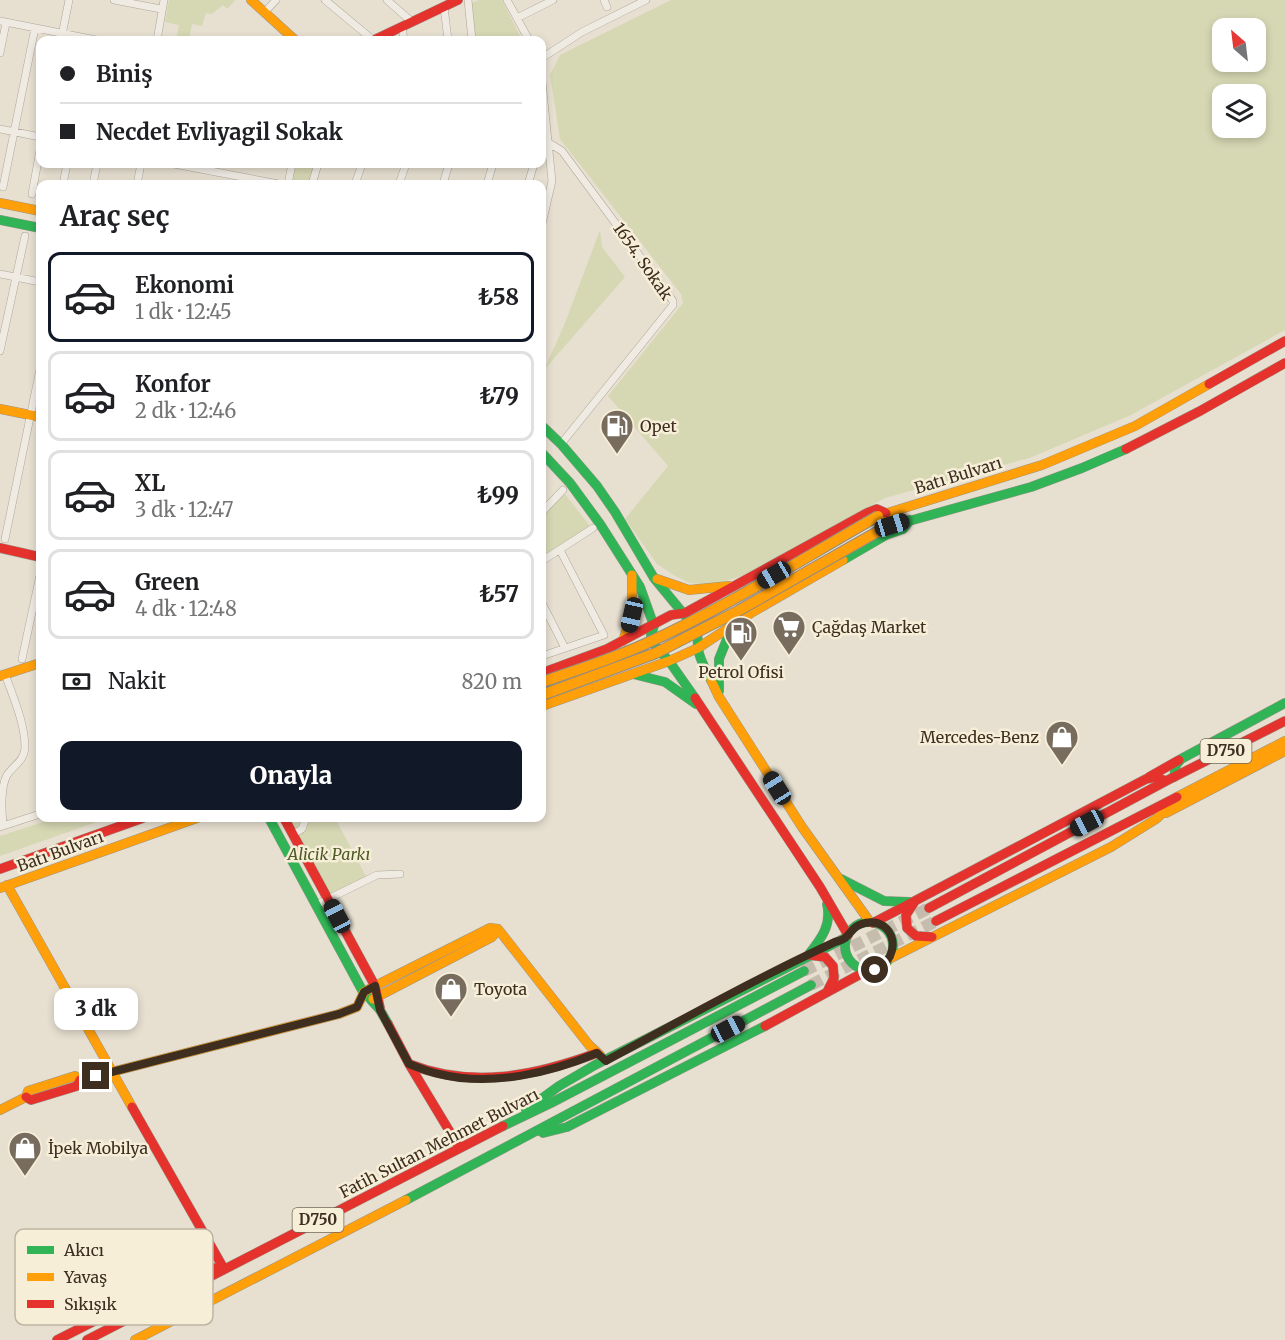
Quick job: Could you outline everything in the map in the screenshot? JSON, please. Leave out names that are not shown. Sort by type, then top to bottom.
[{"type":"main road","points":[[251,0],[290,36]]},
{"type":"main road","points":[[382,36],[451,2]]},
{"type":"main road","points":[[0,202],[36,210]]},
{"type":"main road","points":[[0,220],[36,227]]},
{"type":"main road","name":"Batı Bulvarı","points":[[546,681],[646,644],[712,610],[882,514],[1042,465],[1135,426],[1285,341]]},
{"type":"main road","name":"Batı Bulvarı","points":[[546,694],[656,653],[738,611],[884,528],[1063,476],[1123,450],[1178,423],[1285,363]]},
{"type":"main road","points":[[0,409],[36,416]]},
{"type":"main road","points":[[522,1140],[567,1126],[868,970],[882,967],[889,959],[893,948],[890,933],[885,928],[871,922],[838,878],[802,827],[719,697],[698,648],[699,636],[696,629],[654,578],[597,486],[546,430]]},
{"type":"main road","points":[[546,458],[584,501],[632,574],[640,587],[654,626],[651,635],[656,647],[669,661],[700,706],[820,887],[848,936]]},
{"type":"main road","points":[[546,672],[591,656],[654,626],[671,615],[685,613],[867,513],[877,509],[882,514]]},
{"type":"main road","points":[[546,705],[669,661],[698,648],[751,613],[886,535],[903,530],[910,520]]},
{"type":"main road","points":[[3,543],[36,555]]},
{"type":"main road","points":[[623,641],[632,615],[632,574]]},
{"type":"main road","points":[[654,578],[689,590],[735,586]]},
{"type":"main road","points":[[719,697],[717,662],[719,651],[732,626]]},
{"type":"main road","points":[[3,675],[36,664]]},
{"type":"main road","points":[[629,674],[665,682],[700,706]]},
{"type":"main road","points":[[868,970],[855,966],[850,961],[845,948],[848,936],[854,927],[871,922],[920,897],[1285,703]]},
{"type":"main road","name":"D750","points":[[929,908],[1170,779],[1285,721]]},
{"type":"main road","name":"D750","points":[[936,921],[1285,741]]},
{"type":"main road","points":[[889,959],[1111,847],[1156,819],[1285,751]]},
{"type":"main road","points":[[1136,784],[1155,777],[1170,779],[1181,759]]},
{"type":"main road","points":[[1156,819],[1180,796]]},
{"type":"main road","name":"Batı Bulvarı","points":[[0,868],[132,822]]},
{"type":"main road","name":"Batı Bulvarı","points":[[4,887],[186,822]]},
{"type":"main road","points":[[271,822],[316,905],[372,994]]},
{"type":"main road","points":[[286,822],[328,899],[380,1010],[409,1064],[459,1147]]},
{"type":"main road","points":[[838,878],[884,901],[910,902]]},
{"type":"main road","points":[[4,887],[113,1071],[202,1229]]},
{"type":"main road","points":[[809,955],[824,935],[829,921],[828,909],[820,887]]},
{"type":"main road","points":[[920,897],[907,910],[904,919],[907,928],[912,935],[920,938],[940,934]]},
{"type":"main road","points":[[0,1110],[26,1097],[28,1091],[75,1076],[80,1080],[339,1014],[357,1007],[372,994],[490,928],[498,929],[589,1045],[602,1057]]},
{"type":"main road","points":[[512,1122],[547,1093],[602,1057],[848,936]]},
{"type":"main road","points":[[809,955],[822,955],[832,963],[836,976],[827,993]]},
{"type":"main road","name":"Fatih Sultan Mehmet Bulvarı","points":[[213,1275],[804,971]]},
{"type":"main road","name":"Fatih Sultan Mehmet Bulvarı","points":[[213,1300],[522,1140],[811,985]]},
{"type":"main road","points":[[409,1064],[441,1075],[483,1079],[528,1074],[602,1057]]},
{"type":"main road","points":[[213,1249],[224,1269]]},
{"type":"main road","points":[[213,1268],[224,1269]]},
{"type":"main road","points":[[57,1340],[87,1325]]},
{"type":"main road","name":"Fatih Sultan Mehmet Bulvarı","points":[[87,1340],[116,1325]]},
{"type":"main road","name":"Fatih Sultan Mehmet Bulvarı","points":[[135,1340],[164,1325]]},
{"type":"street","points":[[62,36],[69,0]]},
{"type":"street","points":[[114,0],[161,9]]},
{"type":"street","points":[[158,36],[164,0]]},
{"type":"street","points":[[264,13],[276,0]]},
{"type":"street","points":[[325,0],[368,36]]},
{"type":"street","points":[[387,0],[407,24],[405,36]]},
{"type":"street","points":[[468,0],[472,36]]},
{"type":"street","points":[[507,0],[527,36]]},
{"type":"street","points":[[517,18],[554,0]]},
{"type":"street","points":[[546,55],[582,32],[646,0]]},
{"type":"street","points":[[448,36],[451,2]]},
{"type":"street","points":[[0,53],[3,22],[35,28],[59,36]]},
{"type":"street","points":[[3,187],[35,28]]},
{"type":"street","points":[[0,129],[36,136]]},
{"type":"street","name":"1654. Sokak","points":[[546,143],[562,151],[673,301],[673,305],[561,444]]},
{"type":"street","points":[[546,149],[552,189],[546,210]]},
{"type":"street","points":[[32,194],[37,168]]},
{"type":"street","points":[[195,168],[258,180]]},
{"type":"street","points":[[0,351],[25,236]]},
{"type":"street","points":[[0,274],[36,281]]},
{"type":"street","points":[[3,543],[36,416]]},
{"type":"street","points":[[546,508],[563,490]]},
{"type":"street","points":[[546,559],[593,528]]},
{"type":"street","points":[[546,655],[604,635],[560,550]]},
{"type":"street","points":[[22,659],[36,594]]},
{"type":"street","points":[[546,611],[565,648]]},
{"type":"street","points":[[3,675],[20,722],[25,749],[19,764],[7,775],[1,801],[2,827],[36,815]]},
{"type":"street","points":[[293,834],[302,829],[305,822]]},
{"type":"street","points":[[316,905],[377,875],[400,874]]},
{"type":"green space","points":[[169,0],[235,1],[227,9],[223,5],[212,14],[206,13],[202,26],[192,24],[190,36],[177,36],[179,25],[165,22]]},
{"type":"green space","points":[[479,0],[502,0],[520,36],[474,36],[470,4]]},
{"type":"green space","points":[[671,0],[1285,0],[1285,330],[1131,415],[1032,457],[885,498],[742,576],[713,585],[690,583],[657,564],[625,519],[668,466],[608,396],[683,303],[681,294],[560,139],[550,75],[560,55]]},
{"type":"green space","points":[[295,168],[314,168],[309,180],[293,180]]},
{"type":"green space","points":[[600,230],[602,247],[625,277],[546,368]]},
{"type":"green space","points":[[564,493],[590,526],[546,554],[546,512]]},
{"type":"green space","points":[[43,822],[97,822],[0,856],[0,836]]},
{"type":"green space","name":"Alicik Parkı","points":[[286,822],[337,822],[367,878],[328,899]]},
{"type":"tunnel","points":[[804,971],[929,908]]},
{"type":"tunnel","points":[[811,985],[936,921]]},
{"type":"traffic: fast","points":[[0,220],[36,227]]},
{"type":"traffic: fast","points":[[546,430],[597,486],[654,578],[696,629],[700,656],[711,680]]},
{"type":"traffic: fast","points":[[884,528],[1031,487],[1126,449]]},
{"type":"traffic: fast","points":[[546,457],[570,483],[600,524],[640,587],[654,626],[651,635],[656,647],[669,661],[695,698]]},
{"type":"traffic: fast","points":[[843,560],[886,535],[903,529],[910,520]]},
{"type":"traffic: fast","points":[[719,691],[719,659],[731,629]]},
{"type":"traffic: fast","points":[[633,674],[665,682],[696,704]]},
{"type":"traffic: fast","points":[[1174,777],[1176,765],[1181,759],[1285,703]]},
{"type":"traffic: fast","points":[[271,822],[362,990],[380,1010],[388,1024]]},
{"type":"traffic: fast","points":[[841,879],[884,901],[910,902]]},
{"type":"traffic: fast","points":[[809,954],[827,925],[827,904]]},
{"type":"traffic: fast","points":[[864,922],[874,922],[886,929],[893,941],[893,946],[893,951],[886,963],[874,970],[864,970],[849,959],[845,951],[845,941],[856,926],[864,922]]},
{"type":"traffic: fast","points":[[526,1110],[559,1086],[595,1065],[847,937]]},
{"type":"traffic: fast","points":[[503,1126],[804,971]]},
{"type":"traffic: fast","points":[[406,1200],[811,985]]},
{"type":"traffic: fast","points":[[543,1133],[567,1127],[765,1026]]},
{"type":"traffic: slow","points":[[251,0],[291,36]]},
{"type":"traffic: slow","points":[[0,203],[36,210]]},
{"type":"traffic: slow","points":[[878,516],[1042,465],[1135,426],[1209,384]]},
{"type":"traffic: slow","points":[[0,409],[36,416]]},
{"type":"traffic: slow","points":[[546,681],[620,655],[675,630],[734,599],[878,516]]},
{"type":"traffic: slow","points":[[546,694],[656,653],[738,611],[884,528]]},
{"type":"traffic: slow","points":[[546,705],[669,661],[698,648],[751,613],[843,560]]},
{"type":"traffic: slow","points":[[623,641],[632,615],[632,575]]},
{"type":"traffic: slow","points":[[657,579],[689,590],[729,586]]},
{"type":"traffic: slow","points":[[0,676],[36,664]]},
{"type":"traffic: slow","points":[[711,680],[719,697],[802,827],[870,922]]},
{"type":"traffic: slow","points":[[1177,797],[1285,741]]},
{"type":"traffic: slow","points":[[1166,813],[1285,751]]},
{"type":"traffic: slow","points":[[889,959],[1111,847],[1156,819],[1170,806]]},
{"type":"traffic: slow","points":[[0,888],[186,822]]},
{"type":"traffic: slow","points":[[7,885],[132,1107]]},
{"type":"traffic: slow","points":[[0,1110],[26,1097],[28,1091],[75,1076],[80,1080],[339,1014],[357,1007],[364,992],[375,986],[490,928],[498,929]]},
{"type":"traffic: slow","points":[[498,929],[589,1045],[600,1055]]},
{"type":"traffic: slow","points":[[373,999],[492,937],[498,929]]},
{"type":"traffic: slow","points":[[213,1300],[406,1200]]},
{"type":"traffic: slow","points":[[135,1340],[164,1325]]},
{"type":"traffic: jam","points":[[382,36],[458,0]]},
{"type":"traffic: jam","points":[[1209,384],[1285,341]]},
{"type":"traffic: jam","points":[[1126,449],[1285,363]]},
{"type":"traffic: jam","points":[[546,672],[607,649],[671,615],[685,613],[867,513],[877,509],[886,513]]},
{"type":"traffic: jam","points":[[0,548],[36,556]]},
{"type":"traffic: jam","points":[[695,698],[820,887],[848,935]]},
{"type":"traffic: jam","points":[[929,908],[1166,781],[1285,721]]},
{"type":"traffic: jam","points":[[1149,777],[1179,760]]},
{"type":"traffic: jam","points":[[873,923],[1146,779],[1155,777],[1166,781]]},
{"type":"traffic: jam","points":[[936,921],[1177,797]]},
{"type":"traffic: jam","points":[[0,869],[132,822]]},
{"type":"traffic: jam","points":[[286,822],[375,986],[380,1008]]},
{"type":"traffic: jam","points":[[915,901],[906,915],[907,928],[916,936],[932,937]]},
{"type":"traffic: jam","points":[[809,955],[825,957],[833,966],[834,978],[827,992]]},
{"type":"traffic: jam","points":[[765,1026],[868,970]]},
{"type":"traffic: jam","points":[[388,1024],[409,1064],[459,1147]]},
{"type":"traffic: jam","points":[[409,1064],[433,1072],[480,1078],[527,1073],[597,1053]]},
{"type":"traffic: jam","points":[[26,1097],[31,1100],[77,1086],[80,1080]]},
{"type":"traffic: jam","points":[[132,1107],[201,1229]]},
{"type":"traffic: jam","points":[[213,1275],[503,1126]]},
{"type":"traffic: jam","points":[[213,1250],[224,1269]]},
{"type":"traffic: jam","points":[[213,1268],[224,1269]]},
{"type":"traffic: jam","points":[[57,1340],[87,1325]]},
{"type":"traffic: jam","points":[[87,1340],[116,1325]]},
{"type":"place","name":"Opet","points":[[617,455]]},
{"type":"place","name":"Çağdaş Market","points":[[789,656]]},
{"type":"place","name":"Petrol Ofisi","points":[[741,662]]},
{"type":"place","name":"Mercedes-Benz","points":[[1062,766]]},
{"type":"place","name":"Toyota","points":[[451,1018]]},
{"type":"place","name":"İpek Mobilya","points":[[25,1177]]},
{"type":"route","points":[[96,1076],[339,1014],[357,1007],[364,992],[375,986],[380,1010],[409,1064],[441,1075],[483,1079],[528,1074],[573,1063],[597,1053],[606,1061],[847,937],[854,927],[861,923],[878,924],[890,933],[893,941],[891,956],[882,967],[875,970]]}]
